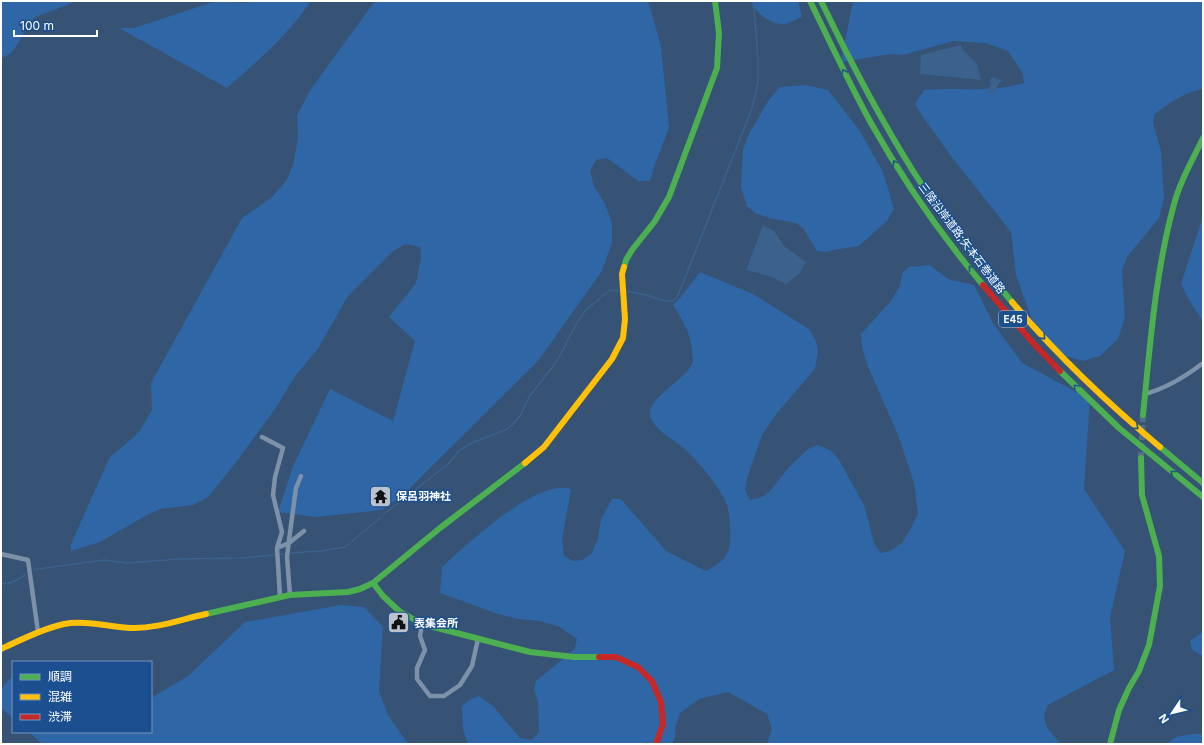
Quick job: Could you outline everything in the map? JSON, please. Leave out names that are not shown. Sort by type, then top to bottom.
[{"type":"main road","points":[[1,648],[51,627],[72,623],[131,628],[148,627],[290,595],[348,592],[360,588],[373,582],[544,447],[612,359],[623,338],[625,314],[622,293],[622,274],[626,260],[655,221],[669,197],[717,68],[719,32],[715,1]]},
{"type":"main road","name":"三陸沿岸道路;矢本石巻道路","points":[[810,1],[862,106],[905,179],[935,221],[1007,313],[1045,355],[1094,405],[1203,497]]},
{"type":"main road","name":"三陸沿岸道路;矢本石巻道路","points":[[821,1],[872,102],[914,172],[944,215],[1015,306],[1053,348],[1100,394],[1159,447],[1203,483]]},
{"type":"main road","points":[[1143,415],[1154,314],[1173,207],[1182,182],[1203,138]]},
{"type":"main road","points":[[1110,744],[1119,710],[1139,671],[1149,645],[1160,586],[1159,556],[1142,495],[1141,458]]},
{"type":"main road","points":[[373,582],[383,596],[399,611],[422,624],[530,652],[554,655],[616,658],[638,667],[652,682],[661,702],[663,724],[656,744]]},
{"type":"street","points":[[1145,394],[1161,390],[1190,373],[1203,363]]},
{"type":"street","points":[[262,436],[283,448],[275,477],[273,495],[282,532],[277,548],[280,597]]},
{"type":"street","points":[[290,595],[287,556],[296,488],[301,476]]},
{"type":"street","points":[[277,548],[289,543],[304,531]]},
{"type":"street","points":[[1,554],[28,560],[38,632]]},
{"type":"street","points":[[422,624],[420,636],[425,650],[417,668],[417,679],[430,696],[444,696],[460,684],[472,666],[478,639]]},
{"type":"shaded area","points":[[1,1],[75,1],[35,17],[12,51],[7,56],[1,58]]},
{"type":"shaded area","points":[[216,1],[245,3],[252,1],[311,1],[283,36],[227,88],[119,28],[134,28]]},
{"type":"shaded area","points":[[375,1],[648,1],[661,46],[669,128],[650,181],[638,181],[607,158],[596,160],[590,171],[594,186],[605,204],[612,223],[612,242],[602,271],[538,361],[403,495],[382,510],[316,517],[278,512],[293,466],[330,389],[393,421],[415,341],[389,317],[416,283],[421,258],[420,247],[406,244],[393,251],[348,296],[317,350],[296,375],[275,409],[237,461],[208,497],[193,505],[160,509],[100,542],[71,551],[71,544],[108,461],[111,456],[134,437],[141,429],[152,410],[151,383],[242,218],[271,198],[286,181],[293,165],[298,138],[297,115],[311,89]]},
{"type":"shaded area","points":[[751,1],[798,1],[802,17],[786,24],[772,22],[759,13]]},
{"type":"shaded area","points":[[853,1],[1203,1],[1203,89],[1183,95],[1154,115],[1153,123],[1161,151],[1164,198],[1159,218],[1127,257],[1122,271],[1125,318],[1118,339],[1100,356],[1083,361],[1062,355],[1032,320],[1016,275],[1011,232],[954,160],[915,104],[924,90],[987,89],[1024,83],[1023,74],[1008,51],[986,43],[953,41],[903,55],[891,54],[841,62]]},
{"type":"shaded area","points":[[961,45],[963,50],[977,64],[981,80],[920,74],[921,55]]},
{"type":"shaded area","points":[[993,77],[1002,81],[998,84],[991,96],[989,87],[991,85],[990,80]]},
{"type":"shaded area","points":[[806,85],[828,90],[860,131],[883,172],[894,209],[887,221],[859,246],[826,252],[817,251],[803,228],[796,223],[769,218],[755,213],[747,206],[741,188],[743,149],[749,134],[768,101],[780,87]]},
{"type":"shaded area","points":[[1203,216],[1203,321],[1190,302],[1181,284]]},
{"type":"shaded area","points":[[763,225],[774,231],[784,246],[806,262],[799,274],[786,284],[772,277],[746,270]]},
{"type":"shaded area","points":[[930,265],[948,279],[974,285],[993,323],[1022,363],[1090,399],[1084,489],[1125,551],[1110,617],[1114,670],[1048,705],[1045,711],[1045,721],[1049,730],[1061,744],[767,744],[772,729],[767,714],[728,692],[699,699],[680,713],[675,729],[675,738],[672,744],[468,744],[463,729],[462,706],[469,700],[479,696],[493,706],[520,738],[532,740],[539,732],[538,702],[534,689],[536,681],[574,650],[577,639],[558,626],[498,614],[440,593],[442,567],[503,515],[540,493],[556,488],[571,489],[562,539],[564,556],[573,561],[582,560],[591,554],[598,539],[601,519],[612,499],[621,499],[666,551],[706,571],[722,561],[728,552],[730,541],[730,518],[723,496],[713,481],[693,457],[658,428],[652,420],[650,412],[658,397],[683,376],[693,361],[688,333],[673,305],[700,272],[753,294],[809,329],[816,341],[818,351],[815,369],[777,413],[762,435],[747,478],[745,490],[750,500],[762,497],[770,491],[790,466],[808,449],[817,445],[830,450],[838,458],[864,505],[874,543],[881,553],[890,551],[902,543],[918,514],[914,483],[898,435],[868,367],[862,347],[861,334],[890,302],[900,286],[902,274],[908,267]]},
{"type":"shaded area","points":[[341,605],[364,607],[383,627],[379,691],[388,715],[408,744],[42,744],[30,733],[152,733],[152,697],[188,676],[245,622]]},
{"type":"shaded area","points":[[1203,632],[1203,656],[1192,650],[1190,641]]},
{"type":"shaded area","points":[[12,677],[12,717],[1,708],[1,693],[3,686]]},
{"type":"shaded area","points":[[1192,734],[1203,734],[1203,744],[1166,744],[1176,737]]},
{"type":"waterway","points":[[625,291],[646,295],[665,301],[672,301],[677,298],[755,98],[758,68],[753,1]]},
{"type":"waterway","points":[[384,514],[448,464],[460,450],[472,443],[507,429],[513,424],[520,416],[529,397],[557,361],[577,322],[587,309],[610,290],[621,291]]},
{"type":"waterway","points":[[291,553],[321,551],[345,547],[380,518]]},
{"type":"waterway","points":[[280,554],[285,554]]},
{"type":"waterway","points":[[34,570],[104,560],[127,563],[178,559],[242,558],[274,555]]},
{"type":"waterway","points":[[1,584],[13,582],[25,575]]},
{"type":"tunnel","points":[[1141,458],[1143,415]]},
{"type":"traffic: fast","points":[[624,267],[632,250],[655,221],[669,197],[717,68],[719,33],[715,1]]},
{"type":"traffic: fast","points":[[810,1],[863,108],[883,144],[923,207],[983,285]]},
{"type":"traffic: fast","points":[[821,1],[865,88],[913,171],[948,222],[1012,302]]},
{"type":"traffic: fast","points":[[1143,415],[1157,285],[1167,233],[1179,190],[1203,138]]},
{"type":"traffic: fast","points":[[1060,371],[1119,428],[1203,497]]},
{"type":"traffic: fast","points":[[1160,447],[1203,483]]},
{"type":"traffic: fast","points":[[1110,744],[1119,710],[1139,671],[1149,645],[1160,586],[1159,556],[1142,495],[1141,458]]},
{"type":"traffic: fast","points":[[206,614],[290,595],[348,592],[360,589],[373,583],[440,528],[525,463]]},
{"type":"traffic: fast","points":[[373,583],[383,596],[399,611],[422,624],[530,652],[574,657],[599,657]]},
{"type":"traffic: slow","points":[[525,463],[544,447],[612,359],[623,338],[625,319],[622,274],[624,267]]},
{"type":"traffic: slow","points":[[1012,302],[1029,322],[1083,378],[1120,413],[1160,447]]},
{"type":"traffic: slow","points":[[1,649],[39,632],[64,624],[80,623],[140,628],[206,614]]},
{"type":"traffic: jam","points":[[983,285],[1034,344],[1060,371]]},
{"type":"traffic: jam","points":[[599,657],[616,657],[638,667],[652,681],[661,702],[663,724],[656,744]]},
{"type":"place","name":"保呂羽神社","points":[[380,496]]},
{"type":"place","name":"表集会所","points":[[398,623]]}]
